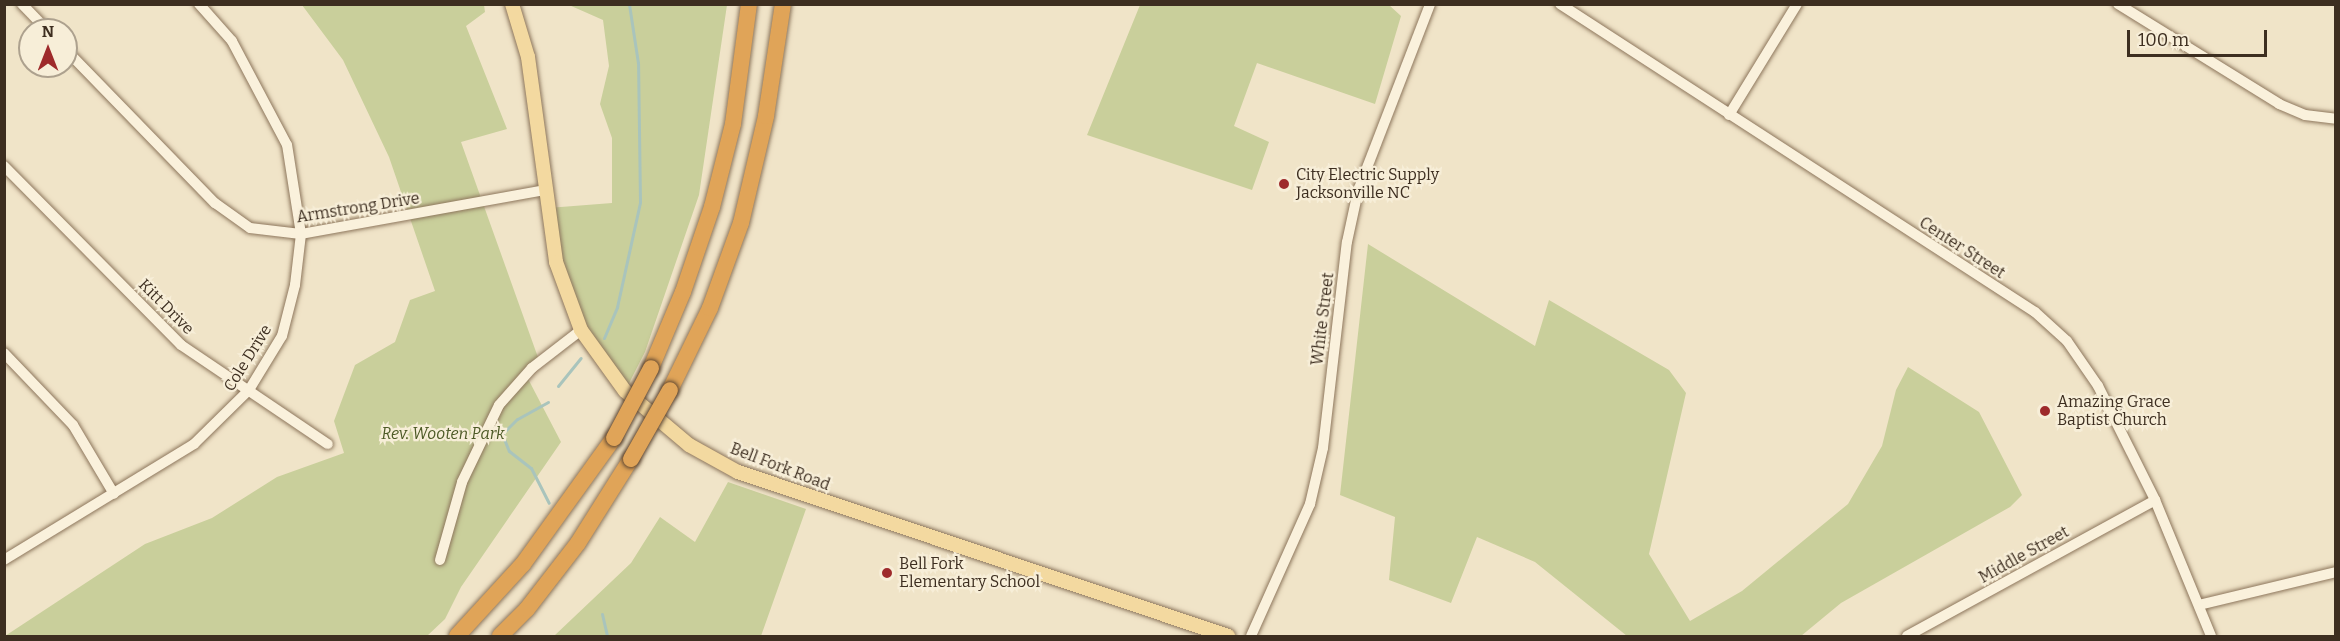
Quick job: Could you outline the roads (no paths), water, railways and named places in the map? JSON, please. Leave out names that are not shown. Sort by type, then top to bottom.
[{"type":"highway","points":[[457,636],[523,564],[614,438],[651,368],[683,291],[712,207],[733,124],[749,4]]},
{"type":"highway","points":[[500,636],[578,543],[631,459],[670,390],[710,308],[741,223],[766,116],[782,4]]},
{"type":"main road","name":"Bell Fork Road","points":[[512,4],[528,57],[556,262],[581,330],[625,391],[689,445],[738,472],[1228,636]]},
{"type":"street","points":[[22,4],[35,18]]},
{"type":"street","name":"Cole Drive","points":[[4,560],[194,444],[249,390],[282,336],[295,285],[301,234],[287,145],[232,41],[199,4]]},
{"type":"street","name":"White Street","points":[[1251,636],[1310,504],[1323,448],[1347,242],[1358,191],[1430,4]]},
{"type":"street","name":"Center Street","points":[[1560,4],[2035,312],[2067,340],[2098,386],[2155,500],[2211,636]]},
{"type":"street","points":[[1729,114],[1797,4]]},
{"type":"street","points":[[2118,4],[2273,101],[2305,115],[2336,119]]},
{"type":"street","name":"Armstrong Drive","points":[[78,62],[215,203],[250,228],[301,234],[545,190]]},
{"type":"street","name":"Kitt Drive","points":[[4,166],[181,345],[328,444]]},
{"type":"street","points":[[440,560],[462,482],[499,405],[532,368],[581,330]]},
{"type":"street","points":[[4,353],[73,425],[114,494]]},
{"type":"street","name":"Middle Street","points":[[1907,636],[2155,500]]},
{"type":"street","points":[[2199,605],[2336,572]]},
{"type":"waterway","points":[[604,338],[617,307],[640,202],[638,63],[629,4]]},
{"type":"waterway","points":[[558,386],[581,358]]},
{"type":"waterway","points":[[548,402],[517,419],[502,434],[509,451],[531,468],[549,503]]},
{"type":"waterway","points":[[602,614],[607,636]]},
{"type":"place","name":"City Electric Supply Jacksonville NC","points":[[1284,184]]},
{"type":"place","name":"Amazing Grace Baptist Church","points":[[2045,411]]},
{"type":"place","name":"Bell Fork Elementary School","points":[[887,573]]},
{"type":"park label","name":"Rev. Wooten Park","points":[[443,434]]}]
